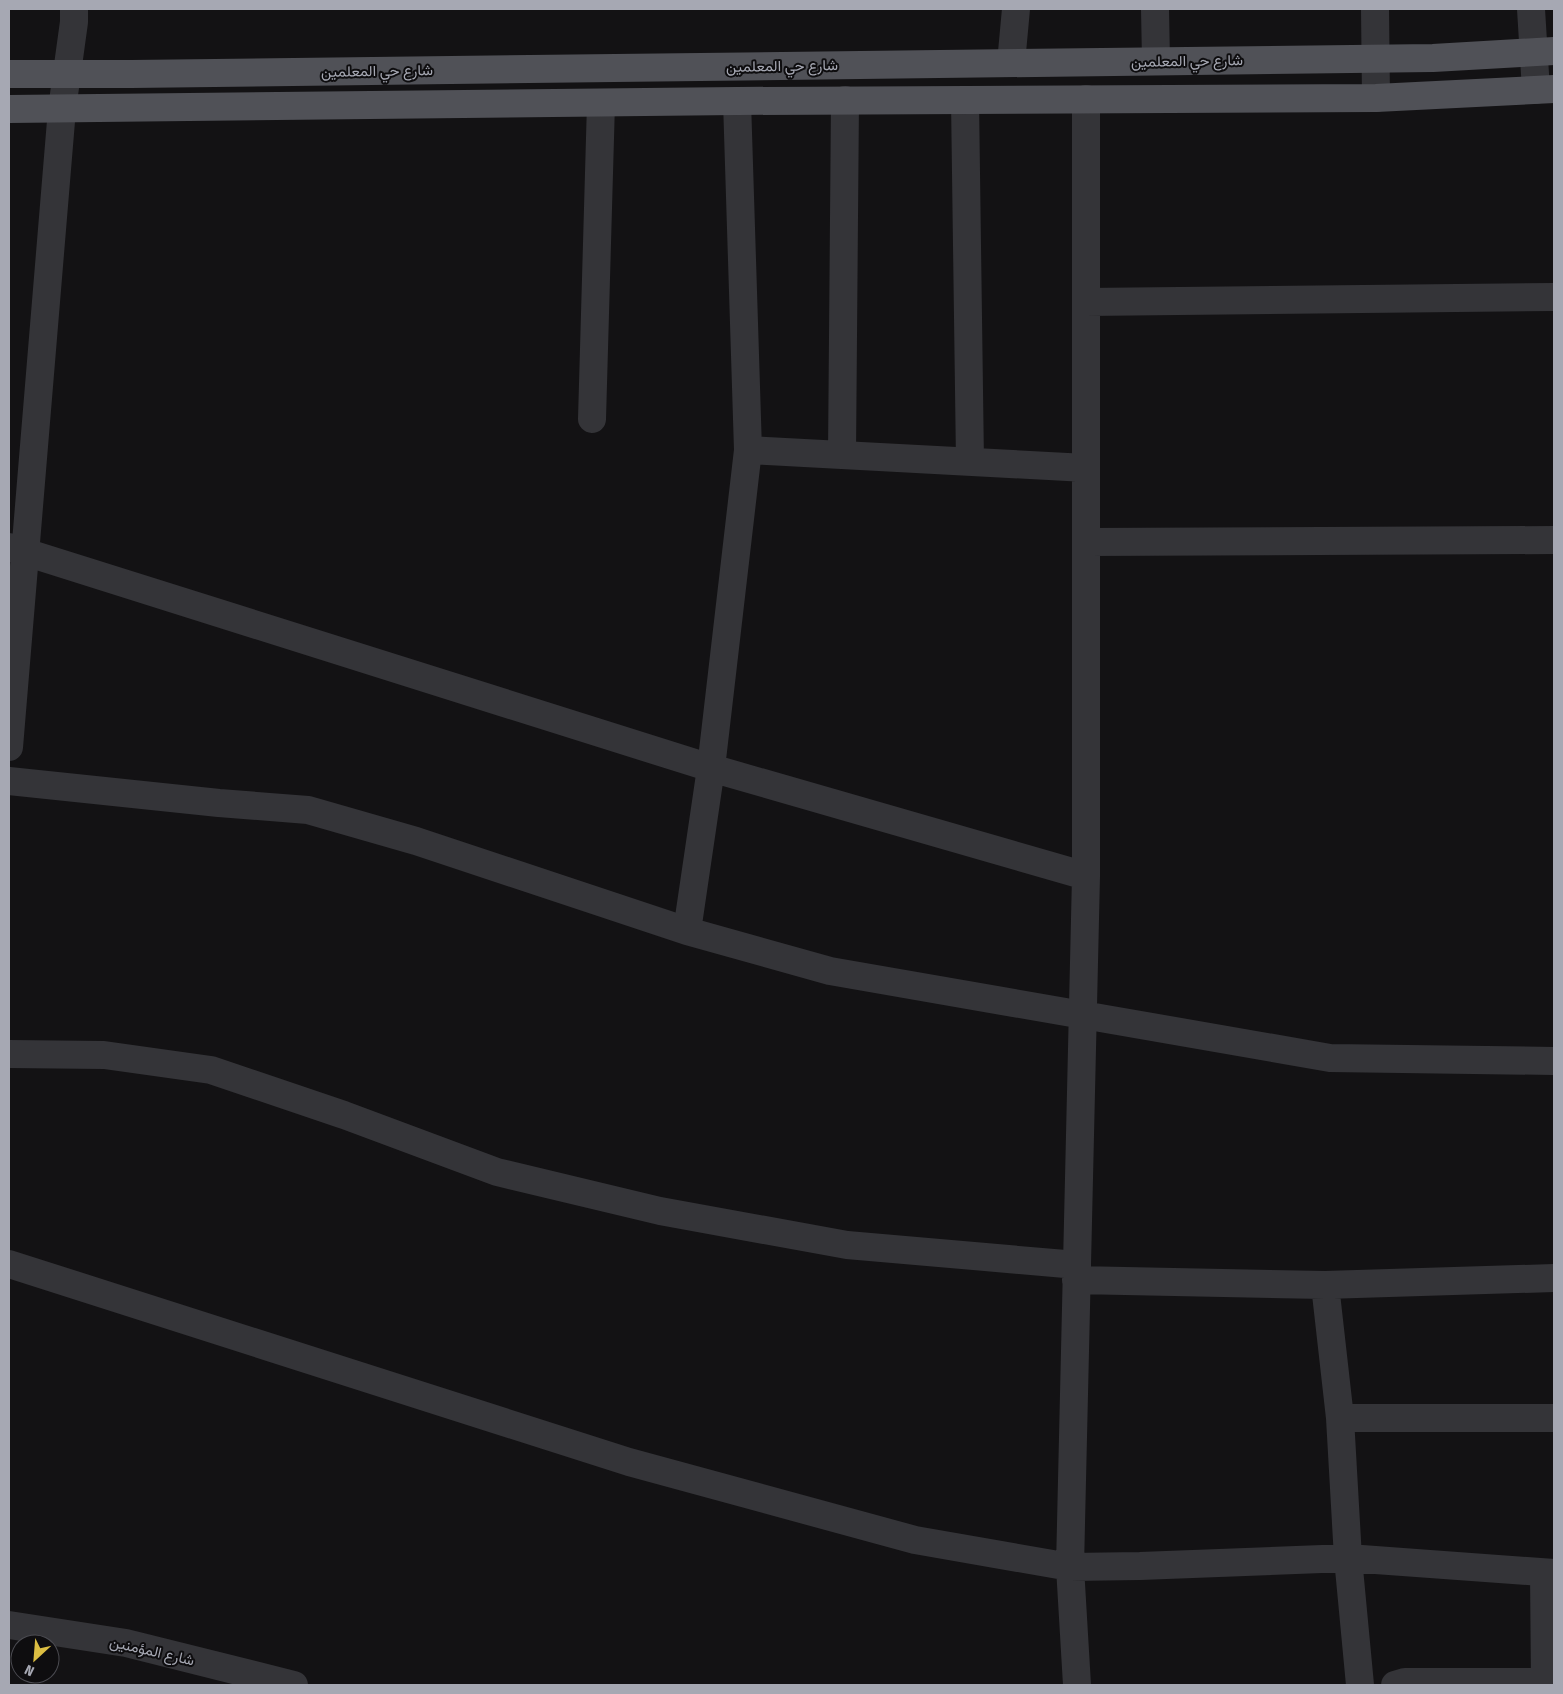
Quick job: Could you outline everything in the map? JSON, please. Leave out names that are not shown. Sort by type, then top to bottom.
[{"type":"main road","name":"شارع حي المعلمين","points":[[9,74],[1376,59],[1433,58],[1544,51]]},
{"type":"main road","points":[[933,64],[935,100]]},
{"type":"main road","points":[[609,103],[617,68]]},
{"type":"main road","points":[[390,70],[392,105]]},
{"type":"main road","points":[[9,109],[845,100],[1376,98],[1545,90]]},
{"type":"street","points":[[9,747],[17,550],[74,9]]},
{"type":"street","points":[[1011,63],[1016,9]]},
{"type":"street","points":[[1155,9],[1156,61]]},
{"type":"street","points":[[1375,9],[1376,98]]},
{"type":"street","points":[[1531,9],[1544,51],[1545,90]]},
{"type":"street","points":[[1076,1685],[1070,1567],[1086,876],[1086,99]]},
{"type":"street","points":[[842,455],[845,100]]},
{"type":"street","points":[[965,100],[970,462]]},
{"type":"street","points":[[686,931],[711,768],[748,450],[737,101]]},
{"type":"street","points":[[592,419],[609,103]]},
{"type":"street","points":[[1086,302],[1554,297]]},
{"type":"street","points":[[748,450],[1086,468]]},
{"type":"street","points":[[1086,542],[1554,540]]},
{"type":"street","points":[[17,550],[711,768],[1086,876]]},
{"type":"street","points":[[9,781],[219,803],[308,810],[416,842],[686,931],[830,971],[1330,1058],[1554,1060]]},
{"type":"street","points":[[9,1054],[104,1056],[210,1070],[344,1115],[497,1172],[660,1211],[847,1245],[1077,1272],[1325,1285],[1554,1278]]},
{"type":"street","points":[[9,1264],[629,1462],[915,1540],[1070,1567],[1348,1558],[1549,1573],[1548,1683],[1405,1682],[1395,1685]]},
{"type":"street","points":[[1325,1285],[1340,1418],[1348,1558],[1360,1685]]},
{"type":"street","points":[[1340,1418],[1554,1418]]},
{"type":"street","name":"شارع المؤمنين","points":[[9,1625],[126,1643],[294,1685]]}]
